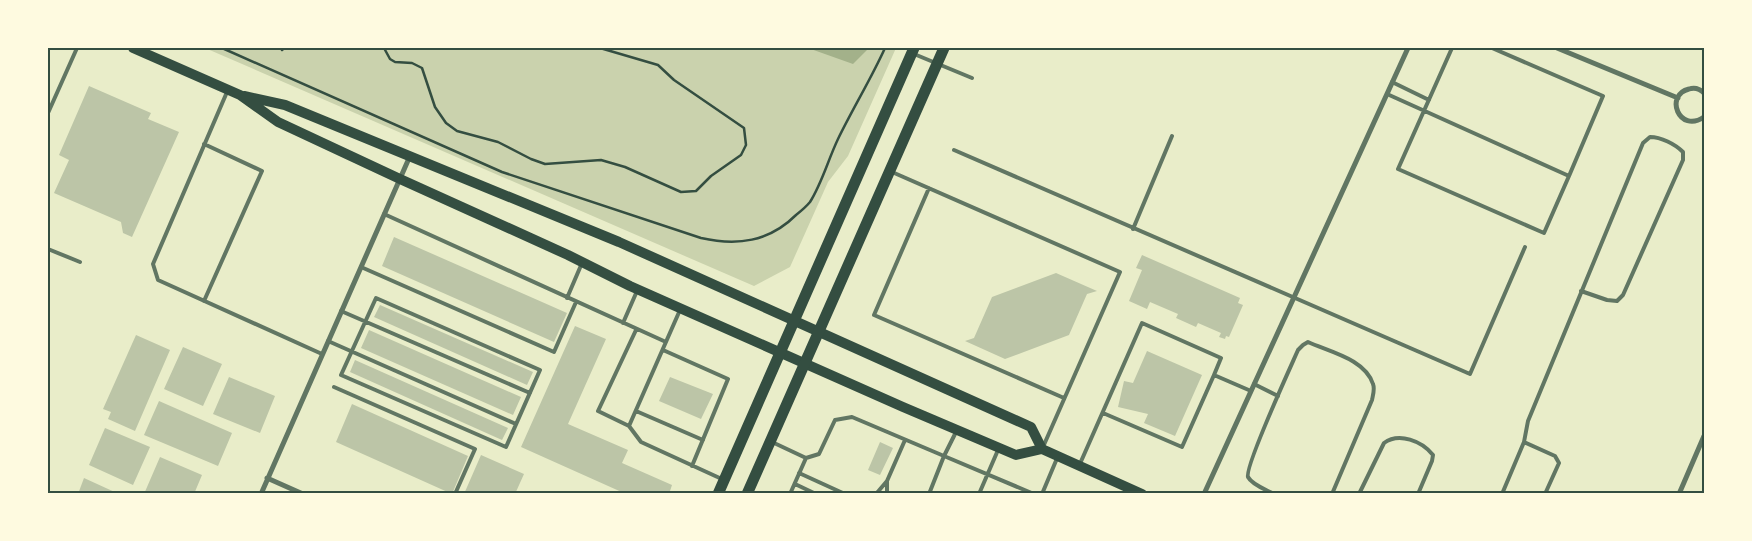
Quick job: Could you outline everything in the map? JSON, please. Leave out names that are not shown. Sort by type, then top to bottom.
[{"type":"main road","points":[[133,48],[240,95],[285,104],[619,242],[1031,427],[1042,449]]},
{"type":"main road","points":[[747,494],[944,48]]},
{"type":"main road","points":[[718,494],[913,50]]},
{"type":"main road","points":[[240,95],[278,122],[638,289],[780,352],[1016,455],[1042,449],[1142,494]]},
{"type":"street","points":[[1204,494],[1408,48]]},
{"type":"street","points":[[1557,48],[1678,98]]},
{"type":"street","points":[[1704,93],[1693,88],[1687,89],[1678,98],[1677,111],[1681,117],[1693,122],[1699,121],[1704,117]]},
{"type":"street","points":[[261,494],[410,156]]},
{"type":"street","points":[[1679,494],[1704,436]]},
{"type":"street","points":[[267,478],[304,494]]},
{"type":"lane","points":[[48,113],[77,48]]},
{"type":"lane","points":[[1452,48],[1398,169],[1544,232],[1570,176],[1603,96],[1492,48]]},
{"type":"lane","points":[[913,50],[937,64],[972,78]]},
{"type":"lane","points":[[1392,82],[1429,100]]},
{"type":"lane","points":[[228,90],[153,264],[158,280],[322,354]]},
{"type":"lane","points":[[1387,94],[1570,176]]},
{"type":"lane","points":[[1133,229],[1172,136]]},
{"type":"lane","points":[[1502,494],[1524,442],[1528,421],[1581,291],[1643,143],[1650,137],[1656,137],[1678,147],[1683,152],[1683,160],[1623,295],[1616,301],[1607,300],[1581,291]]},
{"type":"lane","points":[[204,144],[262,170],[204,301]]},
{"type":"lane","points":[[954,150],[1470,374],[1525,247]]},
{"type":"lane","points":[[890,171],[1120,272],[1042,449]]},
{"type":"lane","points":[[929,188],[874,315],[1064,398]]},
{"type":"lane","points":[[384,214],[666,342]]},
{"type":"lane","points":[[48,248],[80,262]]},
{"type":"lane","points":[[567,298],[582,263]]},
{"type":"lane","points":[[361,267],[554,352],[576,302]]},
{"type":"lane","points":[[623,323],[638,289]]},
{"type":"lane","points":[[376,298],[540,370],[506,447],[342,375],[365,322],[376,298]]},
{"type":"lane","points":[[630,426],[681,308]]},
{"type":"lane","points":[[341,311],[530,393]]},
{"type":"lane","points":[[1079,466],[1142,323],[1222,358],[1182,447],[1103,413]]},
{"type":"lane","points":[[636,330],[598,411],[630,426],[641,442],[724,480]]},
{"type":"lane","points":[[328,340],[516,424]]},
{"type":"lane","points":[[1274,494],[1252,482],[1247,473],[1255,449],[1298,350],[1308,342],[1356,363],[1368,375],[1374,386],[1372,400],[1332,494]]},
{"type":"lane","points":[[663,350],[728,379],[692,466]]},
{"type":"lane","points":[[1214,375],[1251,391]]},
{"type":"lane","points":[[1254,384],[1278,396]]},
{"type":"lane","points":[[334,387],[475,448],[456,494]]},
{"type":"lane","points":[[636,411],[702,440]]},
{"type":"lane","points":[[770,441],[806,458],[819,454],[836,420],[852,417],[1034,494]]},
{"type":"lane","points":[[929,494],[957,430]]},
{"type":"lane","points":[[1359,494],[1384,443],[1390,438],[1399,437],[1411,439],[1429,450],[1433,455],[1418,494]]},
{"type":"lane","points":[[876,494],[887,481],[905,440]]},
{"type":"lane","points":[[1524,442],[1555,456],[1559,463],[1546,494]]},
{"type":"lane","points":[[979,494],[999,448]]},
{"type":"lane","points":[[1042,494],[1058,456]]},
{"type":"lane","points":[[790,494],[806,458]]},
{"type":"lane","points":[[799,473],[845,494]]},
{"type":"lane","points":[[887,481],[887,494]]},
{"type":"lane","points":[[794,484],[816,494]]},
{"type":"path","points":[[222,48],[502,172],[701,238],[729,243],[748,241],[768,235],[788,223],[809,203],[838,140],[885,48]]},
{"type":"path","points":[[384,48],[390,59],[395,62],[412,63],[422,68],[436,107],[446,123],[457,131],[498,142],[545,164],[601,160],[625,167],[681,192],[696,191],[711,176],[741,155],[746,145],[744,128],[674,80],[658,65],[600,48]]},
{"type":"shaded area","points":[[205,48],[896,48],[848,156],[828,182],[790,267],[754,286]]},
{"type":"shaded area","points":[[808,48],[869,48],[853,64]]},
{"type":"building","points":[[89,86],[151,113],[148,119],[179,132],[132,237],[123,233],[121,222],[54,193],[69,160],[59,155]]},
{"type":"building","points":[[394,237],[567,313],[554,342],[382,266]]},
{"type":"building","points":[[1142,255],[1240,298],[1238,303],[1243,305],[1229,337],[1226,336],[1225,339],[1219,337],[1221,333],[1198,323],[1196,327],[1176,318],[1178,314],[1150,302],[1147,309],[1129,301],[1142,270],[1136,268]]},
{"type":"building","points":[[1056,273],[1097,291],[1087,294],[1069,335],[1005,359],[965,341],[974,338],[992,297]]},
{"type":"building","points":[[380,305],[533,372],[527,385],[374,317]]},
{"type":"building","points":[[575,326],[606,339],[568,424],[628,450],[622,463],[672,485],[669,494],[626,494],[521,447]]},
{"type":"building","points":[[369,330],[521,397],[513,415],[361,348]]},
{"type":"building","points":[[136,335],[170,350],[135,431],[108,419],[111,412],[103,409]]},
{"type":"building","points":[[183,347],[222,364],[203,406],[164,389]]},
{"type":"building","points":[[1147,351],[1202,375],[1175,436],[1144,423],[1148,414],[1118,407],[1124,381],[1133,383]]},
{"type":"building","points":[[355,360],[508,428],[502,440],[350,372]]},
{"type":"building","points":[[229,377],[275,396],[260,433],[213,414]]},
{"type":"building","points":[[670,377],[713,394],[701,419],[659,401]]},
{"type":"building","points":[[159,401],[232,433],[218,466],[144,435]]},
{"type":"building","points":[[352,404],[468,456],[452,494],[336,442]]},
{"type":"building","points":[[105,428],[150,447],[133,485],[89,465]]},
{"type":"building","points":[[880,442],[893,448],[880,475],[868,470]]},
{"type":"building","points":[[481,455],[524,474],[515,494],[464,494]]},
{"type":"building","points":[[160,457],[202,475],[194,494],[144,494]]},
{"type":"building","points":[[84,478],[119,494],[78,494]]}]
